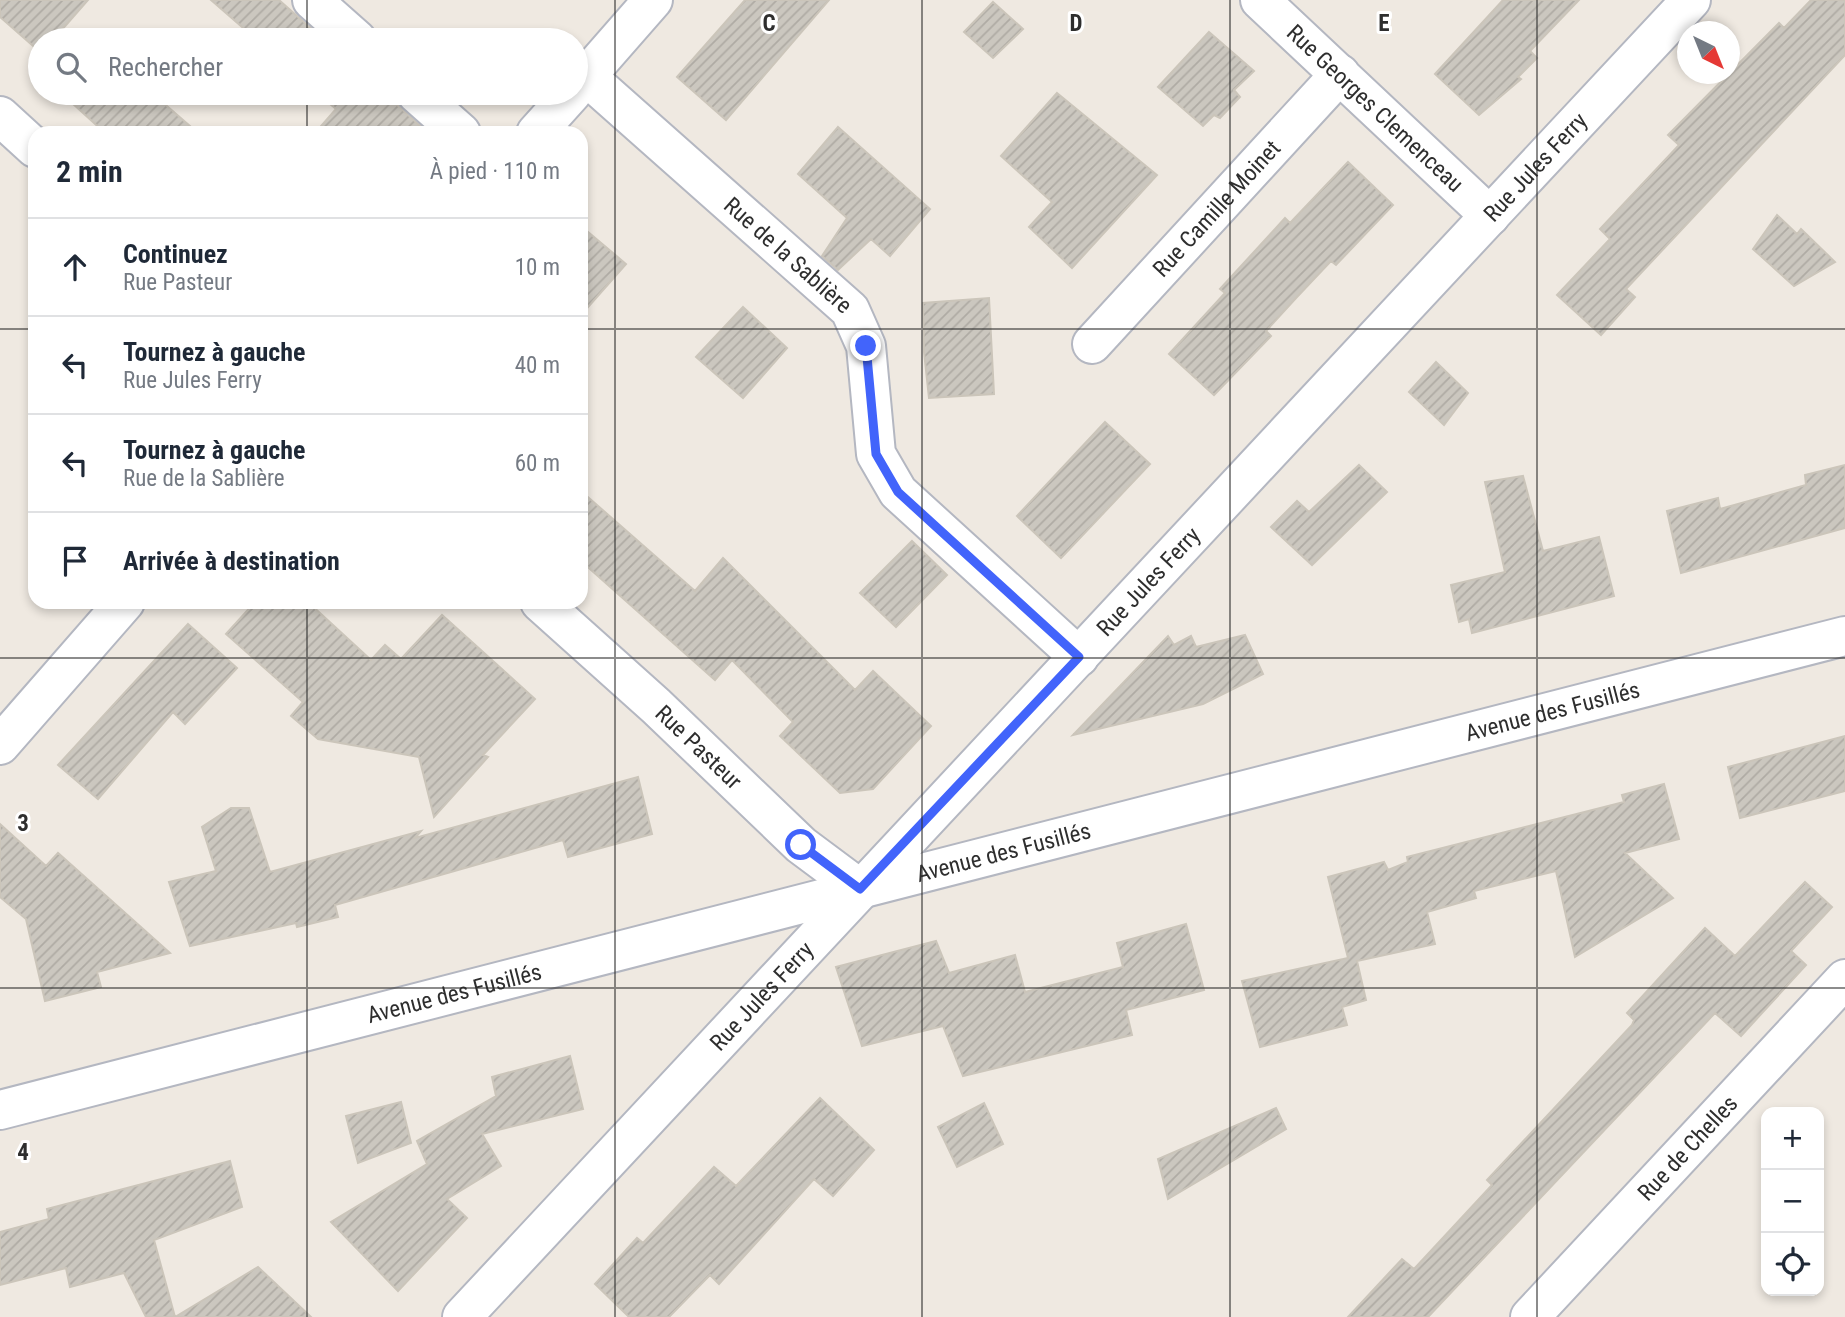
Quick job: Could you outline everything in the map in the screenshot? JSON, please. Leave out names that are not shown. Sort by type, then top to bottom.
[{"type":"street","points":[[312,0],[344,28]]},
{"type":"street","points":[[588,75],[653,0]]},
{"type":"street","name":"Rue Georges Clemenceau","points":[[1260,0],[1490,216]]},
{"type":"street","name":"Rue Jules Ferry","points":[[463,1317],[1691,0]]},
{"type":"street","name":"Rue Camille Moinet","points":[[1092,344],[1340,75]]},
{"type":"street","name":"Rue de la Sablière","points":[[588,94],[850,310],[866,346],[876,454],[898,492],[1079,657]]},
{"type":"street","points":[[430,105],[453,126]]},
{"type":"street","points":[[542,126],[561,105]]},
{"type":"street","points":[[0,116],[28,142]]},
{"type":"street","points":[[0,746],[119,609]]},
{"type":"street","name":"Rue Pasteur","points":[[548,609],[656,706],[801,845],[860,889]]},
{"type":"street","name":"Avenue des Fusillés","points":[[0,1110],[1845,636]]},
{"type":"street","name":"Rue de Chelles","points":[[1530,1317],[1845,979]]},
{"type":"building","points":[[0,0],[88,0],[64,28],[28,28],[28,42],[0,17]]},
{"type":"building","points":[[211,0],[279,0],[310,28],[243,28]]},
{"type":"building","points":[[745,0],[829,0],[726,120],[677,77]]},
{"type":"building","points":[[1503,0],[1579,0],[1530,51],[1537,58],[1518,77],[1521,79],[1479,115],[1435,74]]},
{"type":"building","points":[[1811,0],[1845,0],[1845,55],[1626,289],[1635,297],[1601,335],[1557,295],[1610,239],[1600,229],[1679,145],[1668,135],[1719,84],[1740,84],[1740,62],[1779,23],[1784,28]]},
{"type":"building","points":[[993,2],[1023,29],[993,58],[964,32]]},
{"type":"building","points":[[1209,32],[1254,71],[1234,90],[1240,97],[1220,118],[1214,115],[1203,126],[1158,87]]},
{"type":"building","points":[[1057,93],[1157,175],[1072,268],[1029,227],[1052,202],[1001,156]]},
{"type":"building","points":[[74,105],[166,105],[190,126],[97,126]]},
{"type":"building","points":[[331,105],[397,105],[420,126],[321,126],[336,109]]},
{"type":"building","points":[[838,127],[930,209],[890,256],[871,239],[838,270],[822,256],[847,218],[798,174]]},
{"type":"building","points":[[1348,162],[1393,205],[1336,265],[1331,261],[1297,297],[1266,331],[1271,336],[1214,395],[1169,354],[1225,293],[1220,289],[1285,218],[1290,223]]},
{"type":"building","points":[[1777,215],[1797,234],[1801,229],[1835,262],[1794,286],[1753,249]]},
{"type":"building","points":[[588,232],[626,264],[588,307]]},
{"type":"building","points":[[989,298],[994,394],[929,398],[923,303]]},
{"type":"building","points":[[743,307],[787,348],[743,398],[696,357]]},
{"type":"building","points":[[1436,362],[1468,393],[1444,425],[1409,392]]},
{"type":"building","points":[[1105,422],[1150,464],[1061,558],[1017,516]]},
{"type":"building","points":[[1359,465],[1387,492],[1312,565],[1271,527],[1297,501],[1309,512]]},
{"type":"building","points":[[1845,465],[1845,528],[1681,573],[1667,511],[1718,498],[1720,509],[1806,485],[1805,475]]},
{"type":"building","points":[[1523,476],[1543,551],[1599,537],[1614,596],[1472,633],[1469,619],[1459,622],[1451,585],[1505,572],[1485,482]]},
{"type":"building","points":[[588,497],[695,591],[723,558],[855,690],[873,671],[931,726],[873,789],[840,793],[780,736],[793,722],[732,660],[715,680],[588,567]]},
{"type":"building","points":[[912,541],[947,575],[896,627],[860,593]]},
{"type":"building","points":[[249,609],[316,609],[371,660],[385,645],[401,659],[442,615],[535,699],[483,755],[488,757],[434,817],[419,757],[318,739],[291,716],[303,702],[226,634]]},
{"type":"building","points":[[188,624],[237,668],[185,724],[173,712],[98,799],[58,765]]},
{"type":"building","points":[[1245,635],[1263,674],[1203,704],[1073,735],[1168,636],[1174,645],[1191,636],[1196,647]]},
{"type":"building","points":[[1845,736],[1845,791],[1740,818],[1728,767]]},
{"type":"building","points":[[638,777],[652,834],[568,857],[563,840],[335,905],[338,917],[297,927],[296,923],[190,946],[169,882],[216,871],[202,827],[231,808],[249,808],[270,872],[421,831],[415,838]]},
{"type":"building","points":[[1664,784],[1679,839],[1625,853],[1673,898],[1575,957],[1556,871],[1474,891],[1476,898],[1427,912],[1435,944],[1357,961],[1366,1000],[1342,1007],[1347,1025],[1260,1047],[1242,981],[1348,958],[1328,877],[1384,862],[1388,870],[1408,862],[1407,857],[1624,802],[1622,795]]},
{"type":"building","points":[[0,824],[46,866],[58,853],[170,953],[97,972],[101,987],[45,1001],[26,919],[0,897]]},
{"type":"building","points":[[1805,882],[1832,907],[1791,951],[1806,965],[1741,1036],[1715,1013],[1428,1317],[1348,1317],[1402,1259],[1414,1269],[1492,1185],[1487,1180],[1632,1025],[1634,1020],[1627,1013],[1705,928],[1735,956]]},
{"type":"building","points":[[1186,924],[1204,990],[1126,1010],[1132,1035],[963,1076],[943,1026],[862,1046],[836,967],[936,941],[949,973],[1015,955],[1025,992],[1123,967],[1117,943]]},
{"type":"building","points":[[570,1056],[583,1109],[482,1134],[501,1166],[447,1199],[467,1218],[398,1291],[331,1222],[427,1164],[417,1141],[496,1096],[492,1077]]},
{"type":"building","points":[[820,1098],[874,1150],[833,1196],[814,1179],[719,1284],[710,1275],[669,1317],[629,1317],[595,1284],[637,1238],[643,1243],[714,1167],[736,1186]]},
{"type":"building","points":[[401,1102],[411,1143],[358,1163],[346,1116]]},
{"type":"building","points":[[984,1103],[1003,1144],[957,1167],[938,1127]]},
{"type":"building","points":[[1276,1108],[1286,1129],[1168,1199],[1158,1159]]},
{"type":"building","points":[[230,1161],[242,1207],[154,1240],[175,1317],[146,1317],[124,1273],[70,1287],[66,1268],[0,1285],[0,1232],[49,1219],[47,1209]]},
{"type":"building","points":[[258,1267],[311,1317],[175,1317]]},
{"type":"route","points":[[801,845],[860,889],[1079,657],[898,492],[876,454],[866,346]]}]
